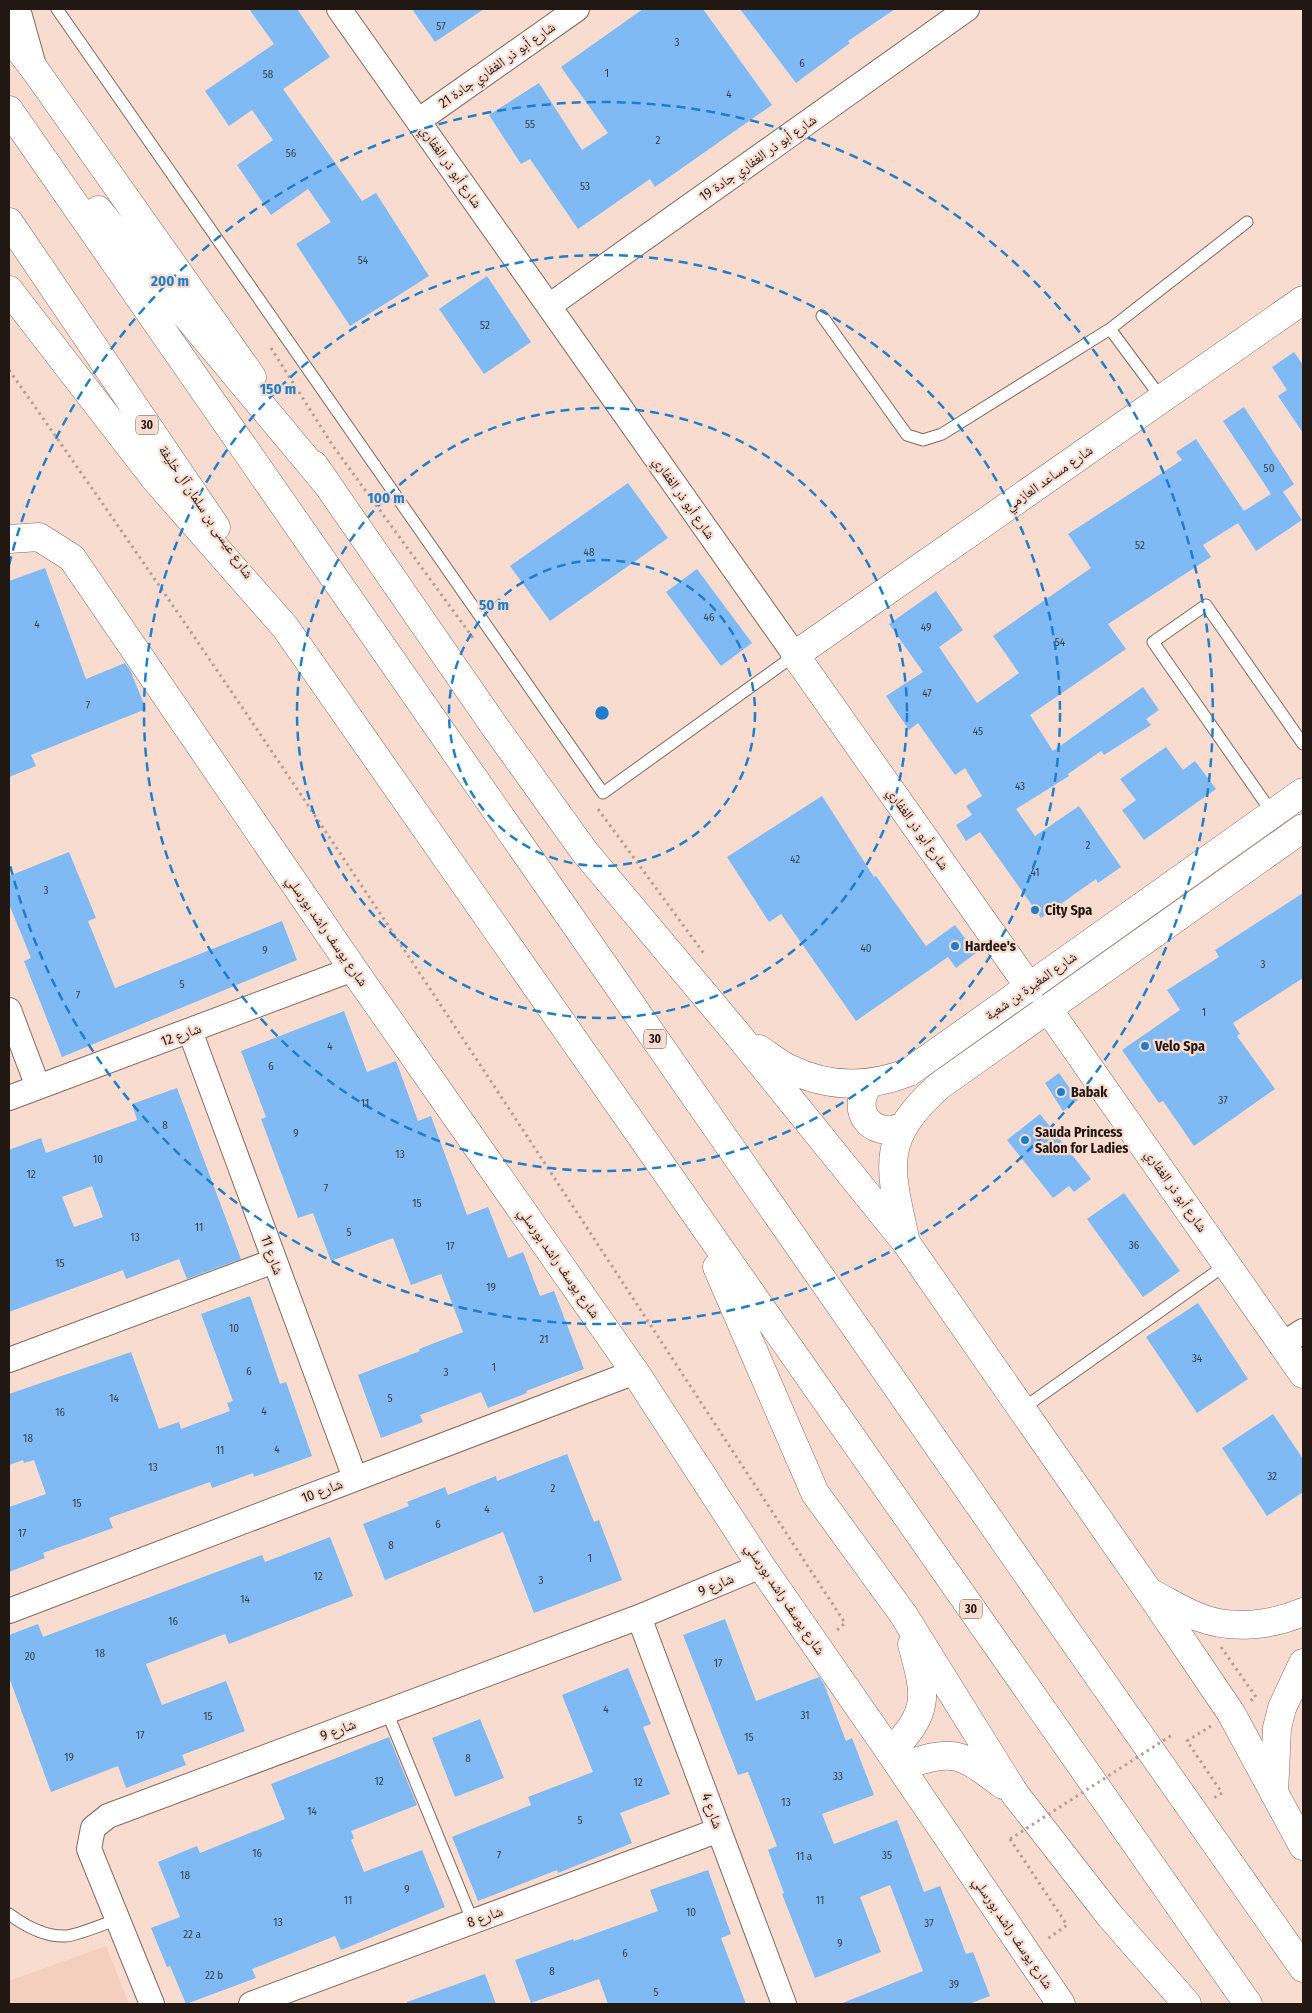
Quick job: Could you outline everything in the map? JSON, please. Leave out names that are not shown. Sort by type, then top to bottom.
[{"type":"main road","points":[[9,36],[35,70],[327,484],[495,727],[584,851],[739,1036],[907,1244],[1231,1713],[1303,1846]]},
{"type":"main road","points":[[9,101],[154,278],[327,484]]},
{"type":"main road","name":"30","points":[[9,110],[1068,1634],[1303,1968]]},
{"type":"main road","name":"شارع عيسى بن سلمان آل خليفة","points":[[9,222],[285,627]]},
{"type":"main road","points":[[9,290],[155,479],[285,627]]},
{"type":"main road","name":"شارع مساعد العازمي","points":[[796,655],[1303,300]]},
{"type":"main road","name":"شارع يوسف راشد بورسلي","points":[[9,539],[39,537],[72,558],[353,969],[635,1372],[761,1566],[1061,2004]]},
{"type":"main road","name":"30","points":[[285,627],[1248,2004]]},
{"type":"main road","name":"شارع أبو ذر الغفاري","points":[[796,655],[1030,988]]},
{"type":"main road","name":"شارع المغيرة بن شعبة","points":[[739,1036],[788,1068],[806,1075],[842,1083],[870,1083],[889,1080],[909,1072],[1030,988],[1303,792]]},
{"type":"main road","name":"شارع المغيرة بن شعبة","points":[[907,1244],[892,1168],[894,1153],[902,1127],[922,1101],[939,1086],[1303,828]]},
{"type":"main road","name":"شارع أبو ذر الغفاري","points":[[1048,1009],[1227,1264],[1293,1338],[1303,1374]]},
{"type":"main road","points":[[870,1083],[862,1094],[861,1100],[861,1107],[866,1119],[876,1128],[882,1130],[889,1131],[902,1127]]},
{"type":"main road","points":[[694,1213],[815,1493],[903,1614],[1015,1794],[1110,1916],[1187,2004]]},
{"type":"main road","points":[[1149,1592],[1201,1618],[1231,1624],[1260,1624],[1289,1618],[1303,1612]]},
{"type":"main road","points":[[895,1759],[920,1715],[923,1695],[920,1675],[903,1614]]},
{"type":"main road","points":[[1274,1793],[1277,1728],[1282,1708],[1303,1664]]},
{"type":"main road","points":[[895,1759],[940,1755],[960,1756],[977,1765],[1015,1794]]},
{"type":"street","points":[[18,9],[35,70]]},
{"type":"street","name":"شارع أبو ذر الغفاري","points":[[339,9],[796,655]]},
{"type":"street","name":"شارع أبو ذر الغفاري جادة 21","points":[[418,121],[577,9]]},
{"type":"street","name":"شارع أبو ذر الغفاري جادة 19","points":[[549,306],[967,9]]},
{"type":"street","name":"شارع 12","points":[[9,1098],[353,969]]},
{"type":"street","points":[[9,1010],[38,1088]]},
{"type":"street","name":"شارع 11","points":[[190,1031],[355,1478]]},
{"type":"street","points":[[9,1360],[274,1261]]},
{"type":"street","name":"شارع 10","points":[[9,1611],[635,1372]]},
{"type":"street","name":"شارع 9","points":[[152,2004],[89,1848],[93,1828],[108,1816],[639,1617],[761,1566]]},
{"type":"street","name":"شارع 4","points":[[639,1617],[784,2004]]},
{"type":"street","name":"شارع 8","points":[[251,2004],[719,1830]]},
{"type":"lane","points":[[57,9],[603,793],[796,655]]},
{"type":"lane","points":[[822,316],[907,435],[923,440],[942,434],[1110,329],[1247,222]]},
{"type":"lane","points":[[1110,329],[1162,399]]},
{"type":"lane","points":[[1273,814],[1153,642],[1206,605],[1303,744]]},
{"type":"lane","points":[[1022,1409],[1227,1264]]},
{"type":"lane","points":[[387,1712],[473,1922]]},
{"type":"lane","points":[[9,1914],[25,1926],[39,1932],[66,1936],[118,1919]]},
{"type":"path","points":[[271,347],[333,446],[478,645]]},
{"type":"path","points":[[9,370],[107,509],[308,804],[845,1623],[817,1647]]},
{"type":"path","points":[[594,804],[710,963]]},
{"type":"path","points":[[1208,1791],[1214,1799],[1222,1793],[1187,1741],[1231,1713]]},
{"type":"path","points":[[1067,1925],[1010,1839],[1172,1736],[1177,1743]]},
{"type":"shaded area","points":[[106,1946],[129,2004],[9,2004],[9,1981]]},
{"type":"building","points":[[249,9],[297,9],[330,57],[283,89],[362,201],[376,193],[429,276],[350,326],[296,244],[331,222],[308,189],[271,215],[237,165],[273,140],[252,110],[229,126],[205,91],[274,44]]},
{"type":"building","points":[[412,9],[484,9],[435,42]]},
{"type":"building","points":[[643,9],[703,9],[772,105],[655,187],[650,179],[578,229],[530,159],[521,164],[489,115],[539,83],[582,150],[608,133],[561,67]]},
{"type":"building","points":[[740,9],[895,9],[848,41],[850,43],[796,83]]},
{"type":"building","points":[[487,276],[531,342],[484,374],[439,309]]},
{"type":"building","points":[[1294,352],[1303,365],[1303,433],[1278,396],[1287,390],[1272,367]]},
{"type":"building","points":[[1244,407],[1294,484],[1283,492],[1302,520],[1256,551],[1238,523],[1203,545],[1211,557],[1108,624],[1126,649],[1030,715],[1053,751],[1143,687],[1159,710],[1146,719],[1151,725],[1104,755],[1101,751],[1068,774],[1069,776],[1016,809],[1035,836],[1079,806],[1121,867],[1098,883],[1096,879],[1041,918],[980,832],[966,841],[956,825],[972,815],[966,806],[982,796],[965,768],[955,775],[918,723],[909,730],[886,696],[923,672],[889,624],[936,591],[963,630],[939,647],[977,703],[1019,673],[993,636],[1091,568],[1068,534],[1182,460],[1176,452],[1196,439],[1244,511],[1271,494],[1223,421]]},
{"type":"building","points":[[628,483],[668,538],[550,621],[510,566]]},
{"type":"building","points":[[45,568],[86,679],[125,663],[130,670],[146,709],[31,755],[36,766],[9,777],[9,581]]},
{"type":"building","points":[[697,569],[752,643],[721,666],[666,592]]},
{"type":"building","points":[[1166,747],[1183,770],[1195,761],[1216,789],[1144,840],[1122,810],[1136,800],[1120,779]]},
{"type":"building","points":[[822,796],[874,877],[876,876],[926,946],[955,925],[976,953],[956,968],[948,957],[856,1021],[781,914],[769,922],[727,857]]},
{"type":"building","points":[[69,852],[96,918],[88,921],[115,988],[282,921],[297,960],[62,1057],[24,961],[31,958],[9,904],[9,876]]},
{"type":"building","points":[[1303,893],[1303,978],[1233,1023],[1240,1034],[1237,1036],[1275,1089],[1194,1146],[1163,1101],[1159,1103],[1122,1050],[1180,1010],[1167,990],[1219,957],[1215,950]]},
{"type":"building","points":[[344,1011],[367,1072],[396,1061],[418,1121],[431,1116],[467,1215],[488,1207],[508,1258],[523,1252],[540,1296],[554,1291],[584,1369],[488,1408],[481,1392],[420,1415],[423,1422],[381,1438],[358,1375],[463,1332],[441,1274],[411,1285],[393,1238],[331,1261],[313,1213],[298,1218],[261,1119],[266,1117],[241,1051]]},
{"type":"building","name":"Babak","points":[[1059,1073],[1078,1100],[1063,1111],[1045,1083]]},
{"type":"building","points":[[177,1088],[241,1259],[187,1279],[179,1259],[126,1279],[123,1270],[9,1312],[9,1150],[41,1138],[46,1153],[137,1120],[132,1104]],"holes":[[[92,1186],[103,1217],[74,1227],[62,1197]]]},
{"type":"building","points":[[1040,1114],[1091,1179],[1074,1192],[1069,1186],[1053,1198],[1007,1140]]},
{"type":"building","points":[[1124,1193],[1180,1271],[1143,1297],[1087,1219]]},
{"type":"building","points":[[250,1296],[280,1384],[286,1382],[312,1456],[254,1477],[253,1473],[212,1488],[210,1482],[109,1518],[113,1528],[43,1553],[45,1558],[9,1572],[9,1507],[46,1494],[34,1460],[24,1463],[23,1460],[9,1465],[9,1394],[131,1352],[159,1429],[179,1422],[181,1429],[230,1411],[227,1403],[233,1401],[201,1314]]},
{"type":"building","points":[[1198,1303],[1248,1379],[1197,1413],[1146,1337]]},
{"type":"building","points":[[1273,1414],[1303,1459],[1303,1492],[1267,1516],[1222,1448]]},
{"type":"building","points":[[567,1454],[594,1522],[599,1520],[622,1580],[534,1613],[503,1532],[385,1580],[363,1524],[409,1506],[407,1502],[445,1487],[448,1495],[496,1476],[497,1481]]},
{"type":"building","points":[[330,1537],[353,1596],[229,1644],[225,1634],[146,1664],[162,1705],[226,1681],[245,1731],[182,1755],[186,1765],[126,1788],[118,1766],[51,1792],[9,1677],[9,1635],[38,1624],[43,1637],[262,1555],[265,1562]]},
{"type":"building","points":[[725,1619],[756,1701],[819,1677],[824,1684],[846,1741],[852,1738],[874,1795],[822,1814],[834,1844],[897,1820],[924,1892],[940,1886],[966,1954],[973,1952],[990,1996],[969,2004],[840,2004],[923,1971],[890,1885],[860,1897],[881,1952],[815,1978],[782,1894],[784,1893],[768,1850],[777,1846],[748,1772],[738,1775],[683,1635]]},
{"type":"building","points":[[628,1668],[651,1724],[643,1727],[670,1794],[620,1813],[632,1843],[558,1873],[557,1870],[478,1901],[452,1837],[531,1805],[528,1797],[593,1772],[562,1695]]},
{"type":"building","points":[[480,1719],[504,1778],[455,1797],[432,1738]]},
{"type":"building","points":[[389,1737],[417,1805],[351,1831],[354,1838],[351,1840],[364,1872],[422,1850],[445,1907],[341,1950],[335,1936],[252,1969],[256,1978],[186,2004],[170,1966],[167,1967],[151,1928],[180,1917],[158,1862],[197,1846],[200,1853],[285,1819],[271,1784]]},
{"type":"building","points":[[708,1870],[731,1934],[721,1938],[746,2004],[608,2004],[599,1979],[531,2003],[515,1960],[658,1911],[650,1890]]},
{"type":"building","points":[[485,1974],[496,2004],[407,2004],[407,2002]]},
{"type":"place","name":"City Spa","points":[[1035,910]]},
{"type":"place","name":"Hardee's","points":[[955,946]]},
{"type":"place","name":"Velo Spa","points":[[1145,1046]]},
{"type":"place","name":"Babak","points":[[1061,1092]]},
{"type":"place","name":"Sauda Princess Salon for Ladies","points":[[1025,1140]]}]
